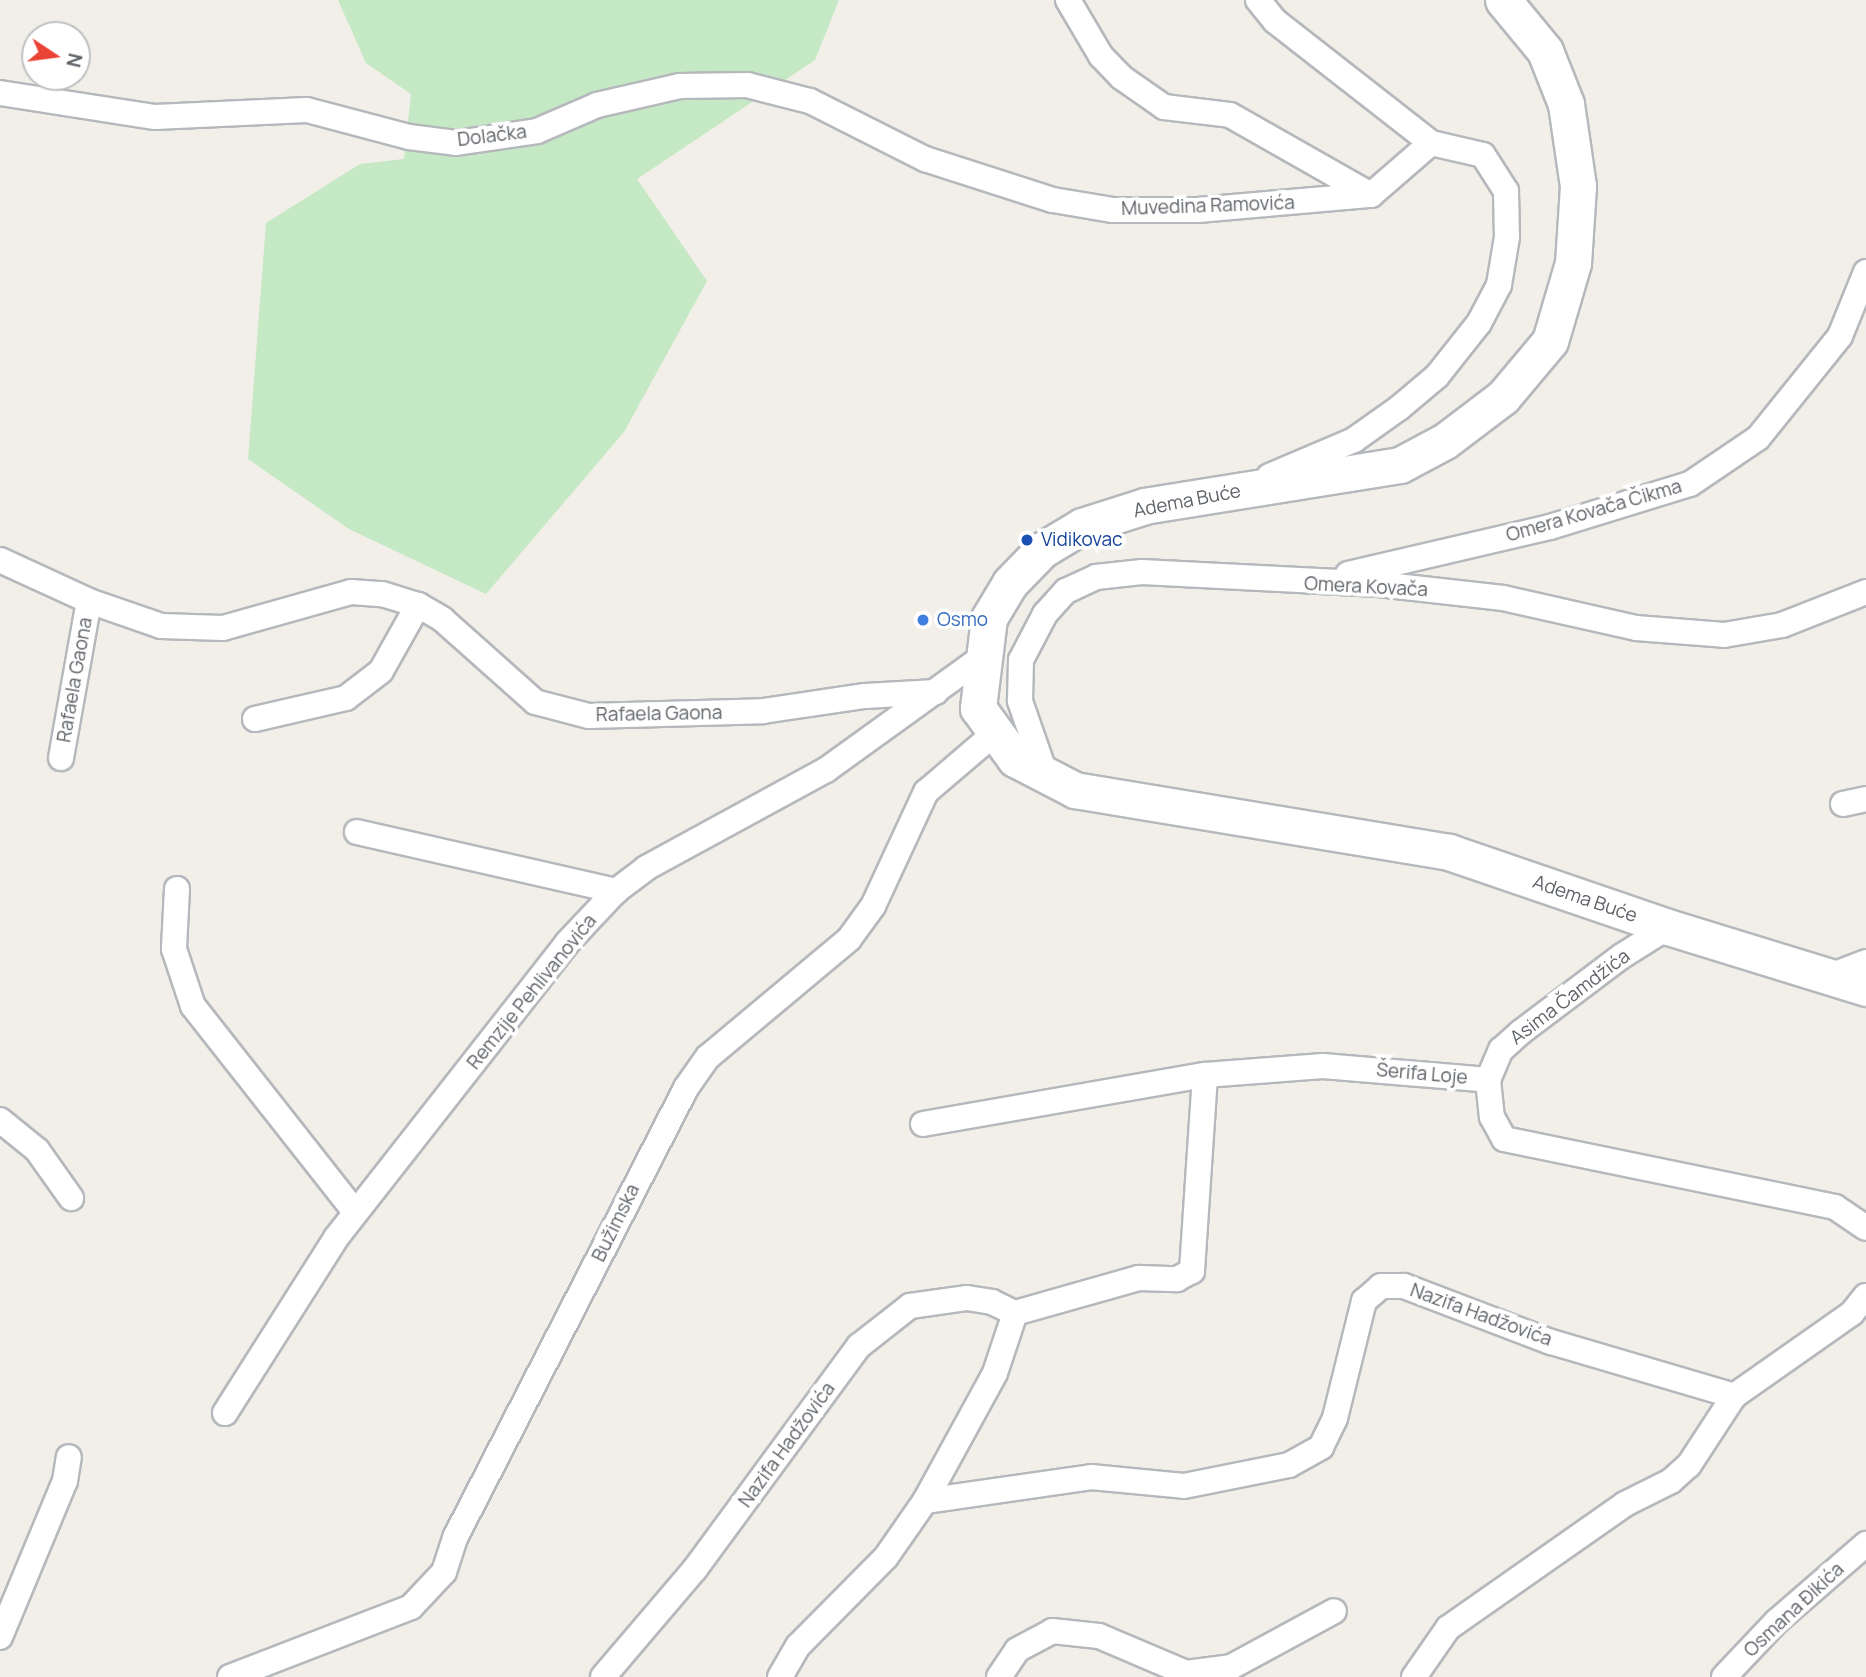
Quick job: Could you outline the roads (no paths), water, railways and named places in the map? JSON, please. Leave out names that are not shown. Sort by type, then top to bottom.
[{"type":"street","points":[[1068,0],[1101,55],[1121,77],[1164,107],[1230,115],[1371,195],[1431,143]]},
{"type":"street","points":[[1233,491],[1354,440],[1437,376],[1479,323],[1499,285],[1507,237],[1506,191],[1483,155],[1431,143],[1275,21],[1258,0]]},
{"type":"street","name":"Adema Buće","points":[[1503,0],[1545,51],[1566,104],[1578,186],[1573,263],[1550,341],[1503,397],[1445,441],[1400,465],[1145,506],[1082,526],[1042,550],[1010,583],[989,618],[980,660],[978,708],[994,734],[1015,759],[1047,779],[1075,790],[1449,852],[1668,928],[1866,988]]},
{"type":"street","name":"Dolačka","points":[[0,93],[155,117],[307,110],[409,137],[456,143],[537,131],[597,105],[680,86],[747,85],[810,101],[925,159]]},
{"type":"street","name":"Muvedina Ramovića","points":[[925,159],[1053,200],[1114,211],[1211,209],[1371,195]]},
{"type":"street","name":"Omera Kovača Čikma","points":[[1306,584],[1550,527],[1690,484],[1758,438],[1840,336],[1866,272]]},
{"type":"street","name":"Rafaela Gaona","points":[[0,560],[89,601],[161,626],[223,628],[351,592],[382,594],[418,605],[442,619],[535,702],[589,716],[763,711],[865,696],[936,692]]},
{"type":"street","name":"Omera Kovača","points":[[1047,779],[1020,701],[1021,660],[1045,614],[1066,591],[1096,577],[1142,572],[1306,584],[1378,584],[1503,598],[1636,628],[1724,635],[1782,625],[1866,592]]},
{"type":"street","name":"Rafaela Gaona","points":[[61,758],[89,601]]},
{"type":"street","points":[[255,719],[346,698],[381,671],[418,605]]},
{"type":"street","name":"Remzije Pehlivanovića","points":[[225,1413],[355,1212],[567,943],[616,891],[646,868],[826,770],[980,660]]},
{"type":"street","name":"Bužimska","points":[[230,1677],[411,1606],[444,1572],[456,1536],[686,1088],[708,1056],[849,939],[873,906],[926,792],[994,734]]},
{"type":"street","points":[[357,832],[616,891]]},
{"type":"street","points":[[177,889],[174,949],[193,1006],[355,1212]]},
{"type":"street","name":"Asima Čamdžića","points":[[1488,1080],[1501,1050],[1521,1032],[1622,956],[1668,928]]},
{"type":"street","points":[[1830,976],[1866,962]]},
{"type":"street","name":"Šerifa Loje","points":[[923,1124],[1205,1075],[1323,1066],[1488,1080],[1492,1117],[1504,1139],[1835,1207],[1866,1228]]},
{"type":"street","points":[[780,1677],[798,1646],[886,1558],[925,1501],[995,1373],[1015,1313],[1139,1278],[1177,1279],[1192,1271],[1205,1075]]},
{"type":"street","points":[[0,1120],[37,1150],[71,1198]]},
{"type":"street","name":"Nazifa Hadžovića","points":[[925,1501],[1091,1477],[1184,1486],[1289,1465],[1321,1447],[1335,1418],[1364,1301],[1381,1286],[1404,1286],[1552,1342],[1734,1396]]},
{"type":"street","points":[[1415,1677],[1448,1628],[1689,1465],[1734,1396],[1853,1313],[1866,1296]]},
{"type":"street","name":"Nazifa Hadžovića","points":[[603,1677],[695,1569],[859,1346],[910,1306],[967,1298],[992,1302],[1015,1313]]},
{"type":"street","points":[[0,1637],[65,1480],[69,1457]]},
{"type":"street","name":"Osmana Đikića","points":[[1724,1677],[1777,1621],[1866,1544]]},
{"type":"street","points":[[999,1677],[1017,1650],[1052,1631],[1099,1636],[1186,1673],[1231,1667],[1334,1611]]},
{"type":"place","name":"Vidikovac","points":[[1027,540]]},
{"type":"place","name":"Osmo","points":[[923,620]]}]
